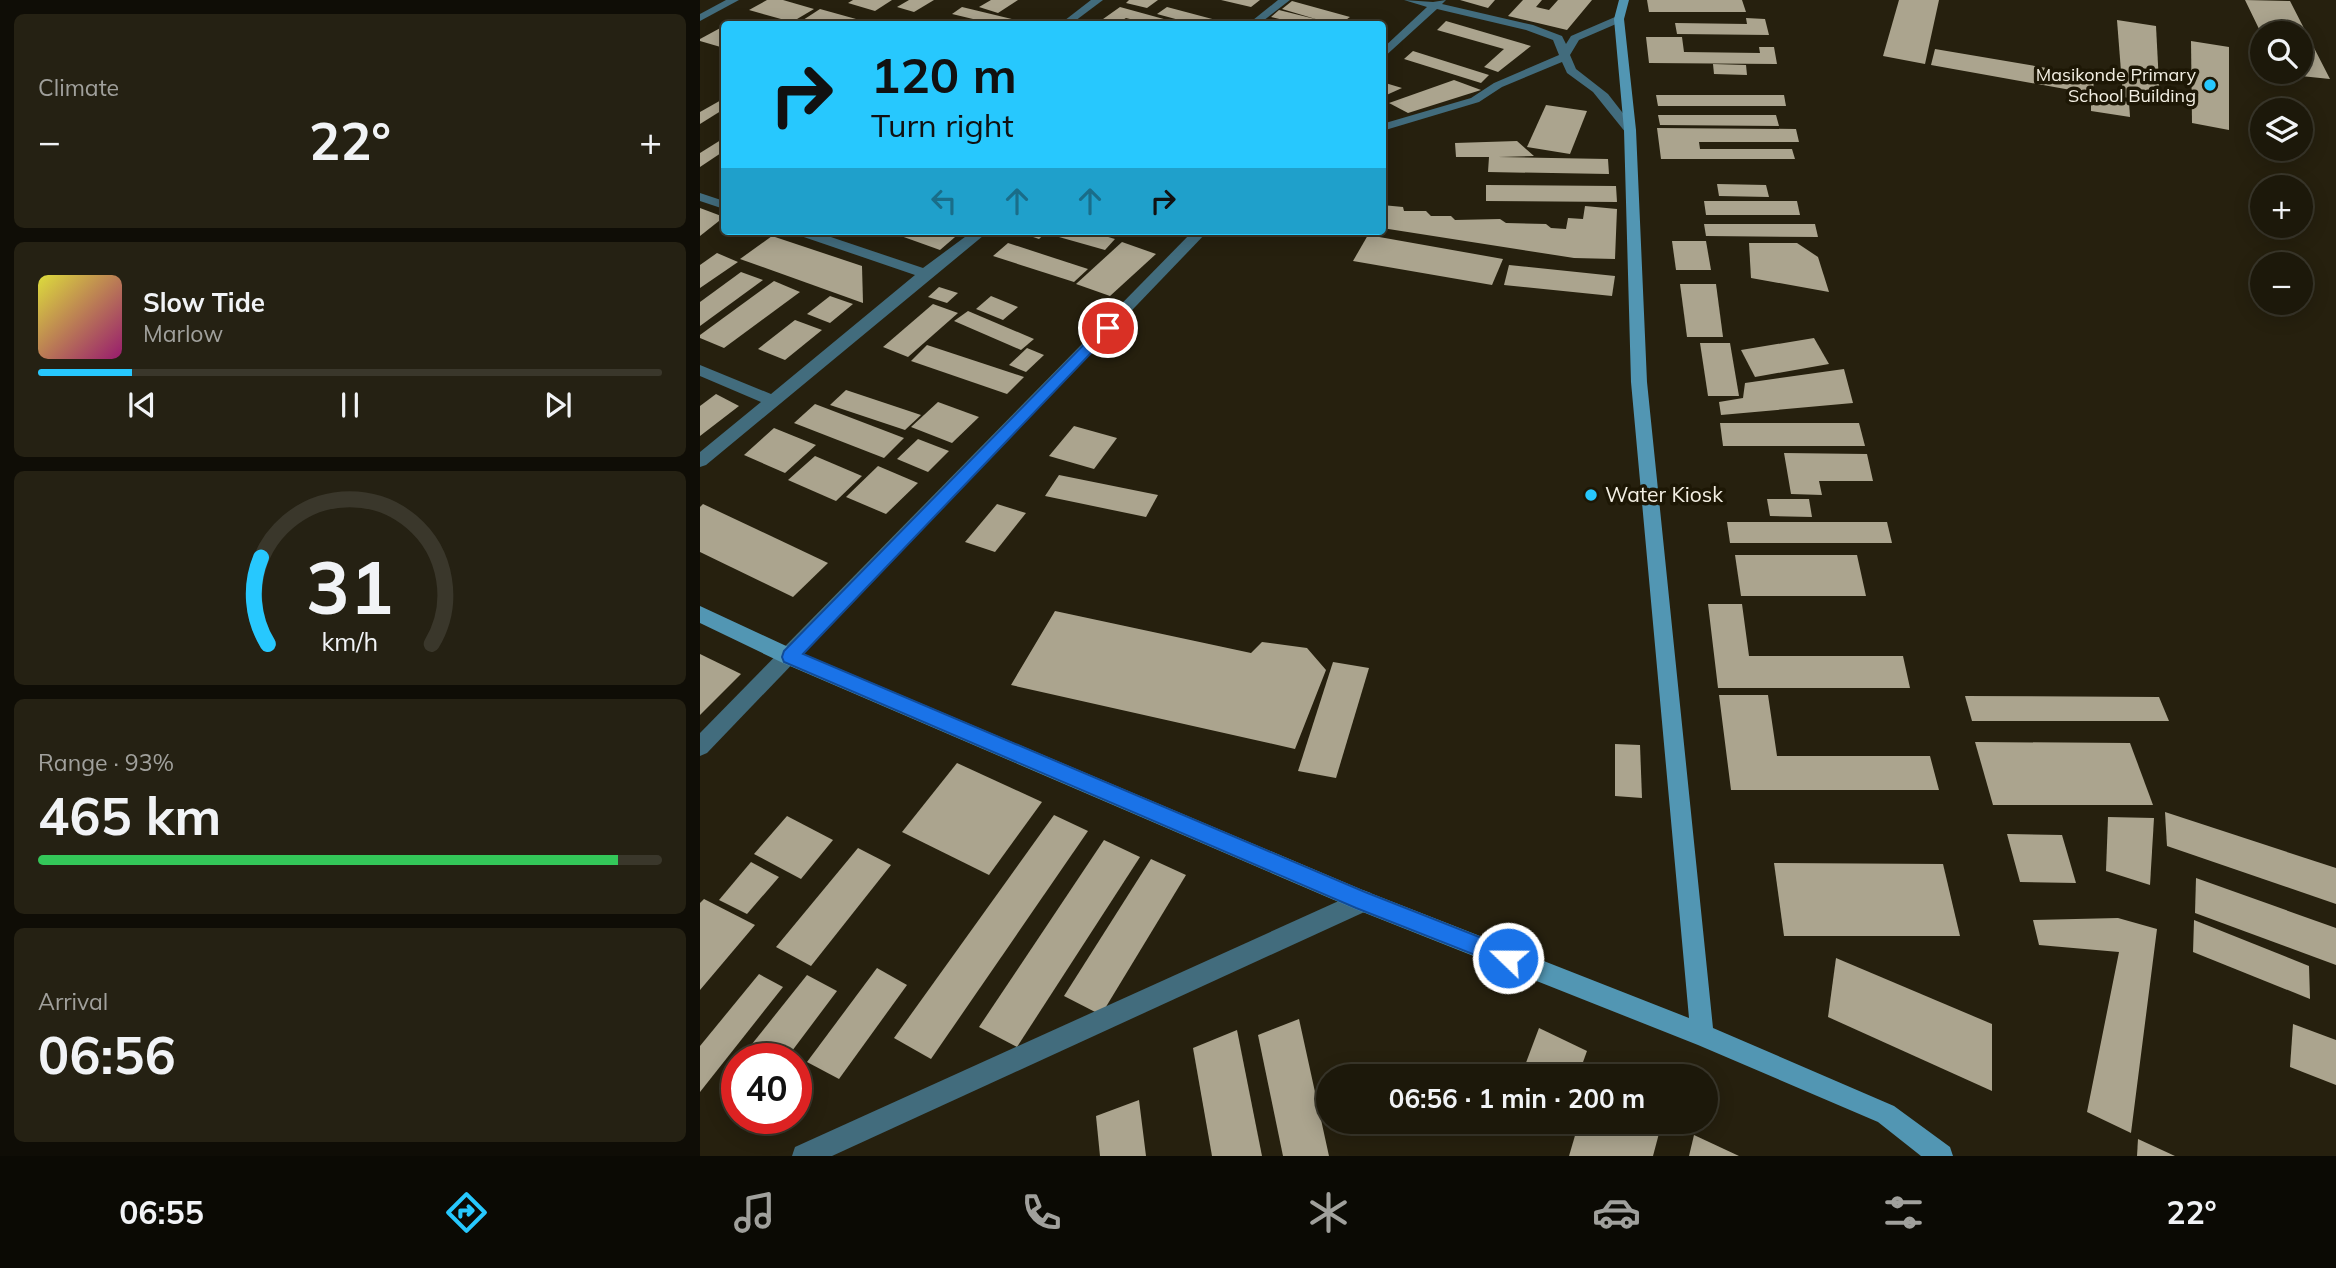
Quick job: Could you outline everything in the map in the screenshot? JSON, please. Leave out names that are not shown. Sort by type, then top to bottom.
[{"type":"main road","points":[[1624,0],[1619,19],[1630,130],[1639,382],[1702,1035]]},
{"type":"main road","points":[[700,614],[790,657],[1363,901],[1702,1035],[1886,1114],[1941,1156]]},
{"type":"street","points":[[700,18],[734,0]]},
{"type":"street","points":[[1069,21],[1098,0]]},
{"type":"street","points":[[1257,21],[1285,0]]},
{"type":"street","points":[[1409,0],[1438,3],[1545,32],[1558,38],[1570,71],[1590,81],[1630,130]]},
{"type":"street","points":[[1386,52],[1438,3]]},
{"type":"street","points":[[1386,127],[1475,100],[1498,85],[1563,57],[1574,38],[1619,19]]},
{"type":"street","points":[[700,197],[721,204]]},
{"type":"street","points":[[812,235],[925,274]]},
{"type":"street","points":[[700,461],[925,274],[977,235]]},
{"type":"street","points":[[700,747],[1197,235]]},
{"type":"street","points":[[700,370],[773,401]]},
{"type":"street","points":[[804,1156],[1363,901]]},
{"type":"building","points":[[767,0],[783,0],[814,9],[794,21],[749,10]]},
{"type":"building","points":[[853,0],[892,0],[875,11],[848,3]]},
{"type":"building","points":[[909,0],[934,0],[914,12],[897,7]]},
{"type":"building","points":[[991,0],[1018,0],[998,13],[979,7]]},
{"type":"building","points":[[1129,0],[1158,0],[1147,8],[1126,3]]},
{"type":"building","points":[[1221,0],[1260,0],[1251,7]]},
{"type":"building","points":[[1460,0],[1495,0],[1488,8]]},
{"type":"building","points":[[1523,0],[1542,0],[1536,7],[1549,10],[1558,0],[1592,0],[1567,30],[1508,16]]},
{"type":"building","points":[[1647,0],[1742,0],[1746,12],[1649,12]]},
{"type":"building","points":[[1899,0],[1939,0],[1925,64],[1883,56]]},
{"type":"building","points":[[2245,0],[2290,1],[2300,21],[2255,21]]},
{"type":"building","points":[[1292,1],[1350,17],[1344,21],[1288,21],[1271,17],[1279,10],[1319,20],[1282,9]]},
{"type":"building","points":[[962,7],[1020,21],[981,21],[952,14]]},
{"type":"building","points":[[1120,7],[1171,21],[1138,21],[1126,18],[1121,21],[1100,21]]},
{"type":"building","points":[[1167,7],[1216,20],[1183,21],[1157,14]]},
{"type":"building","points":[[820,9],[863,21],[802,21]]},
{"type":"building","points":[[1746,18],[1765,19],[1769,35],[1677,34],[1675,23],[1747,24]]},
{"type":"building","name":"Masikonde Primary School Building","points":[[2117,20],[2156,26],[2160,103],[2123,97]]},
{"type":"building","points":[[1446,21],[1531,46],[1498,72],[1484,67],[1504,49],[1437,30]]},
{"type":"building","points":[[721,28],[721,47],[700,39]]},
{"type":"building","points":[[1646,37],[1682,37],[1684,52],[1760,53],[1759,47],[1774,47],[1777,64],[1649,63]]},
{"type":"building","name":"Masikonde Primary School Building","points":[[2191,41],[2229,47],[2229,130],[2192,123]]},
{"type":"building","points":[[2313,46],[2330,79],[2313,77]]},
{"type":"building","points":[[1935,49],[2094,76],[2093,94],[1931,65]]},
{"type":"building","points":[[1413,51],[1489,75],[1481,83],[1404,59]]},
{"type":"building","points":[[1713,64],[1746,65],[1747,75],[1714,74]]},
{"type":"building","points":[[1454,80],[1481,90],[1408,113],[1389,103]]},
{"type":"building","points":[[1386,83],[1402,88],[1386,95]]},
{"type":"building","points":[[1656,95],[1784,95],[1786,106],[1658,106]]},
{"type":"building","points":[[2091,96],[2129,102],[2130,117],[2091,111]]},
{"type":"building","points":[[721,100],[721,111],[700,124],[700,112]]},
{"type":"building","points":[[1546,105],[1587,111],[1570,154],[1527,147]]},
{"type":"building","points":[[1658,115],[1776,115],[1779,126],[1660,125]]},
{"type":"building","points":[[1657,128],[1796,129],[1799,142],[1699,142],[1700,149],[1792,149],[1795,159],[1661,159]]},
{"type":"building","points":[[721,140],[721,153],[700,167],[700,153]]},
{"type":"building","points":[[1517,141],[1534,156],[1498,157],[1608,159],[1609,174],[1488,172],[1489,157],[1456,157],[1455,143]]},
{"type":"building","points":[[1717,184],[1766,185],[1769,197],[1719,196]]},
{"type":"building","points":[[1486,185],[1616,186],[1617,202],[1486,201]]},
{"type":"building","points":[[1704,201],[1797,201],[1800,215],[1706,215]]},
{"type":"building","points":[[1386,205],[1403,207],[1404,211],[1426,211],[1431,216],[1451,216],[1455,220],[1500,219],[1506,223],[1546,224],[1551,228],[1566,229],[1568,218],[1583,219],[1585,206],[1617,209],[1615,259],[1574,258],[1386,229]]},
{"type":"building","points":[[700,208],[721,216],[721,219],[700,236]]},
{"type":"building","points":[[1704,224],[1815,224],[1818,237],[1706,236]]},
{"type":"building","points":[[898,235],[957,235],[940,250]]},
{"type":"building","points":[[1027,235],[1044,235],[1039,239]]},
{"type":"building","points":[[1102,235],[1115,239],[1105,250],[1059,237]]},
{"type":"building","points":[[1368,235],[1503,259],[1492,285],[1353,261]]},
{"type":"building","points":[[772,236],[862,266],[863,303],[740,259]]},
{"type":"building","points":[[1672,241],[1706,241],[1711,270],[1676,270]]},
{"type":"building","points":[[1122,242],[1156,254],[1110,296],[1076,284]]},
{"type":"building","points":[[1008,243],[1088,269],[1074,282],[993,256]]},
{"type":"building","points":[[1749,243],[1797,243],[1818,257],[1829,292],[1751,278]]},
{"type":"building","points":[[717,253],[738,262],[700,288],[700,265]]},
{"type":"building","points":[[1509,265],[1615,276],[1612,296],[1504,285]]},
{"type":"building","points":[[741,272],[763,280],[700,326],[700,302]]},
{"type":"building","points":[[774,281],[800,292],[724,348],[700,338],[700,335]]},
{"type":"building","points":[[1680,284],[1716,284],[1723,337],[1687,337]]},
{"type":"building","points":[[939,287],[958,293],[947,303],[928,297]]},
{"type":"building","points":[[830,296],[853,304],[830,323],[807,314]]},
{"type":"building","points":[[991,296],[1018,307],[1003,320],[976,309]]},
{"type":"building","points":[[933,304],[958,313],[908,357],[883,347]]},
{"type":"building","points":[[968,311],[1034,339],[1021,350],[954,321]]},
{"type":"building","points":[[795,320],[822,330],[785,360],[758,349]]},
{"type":"building","points":[[1814,338],[1829,364],[1755,377],[1741,350]]},
{"type":"building","points":[[1700,343],[1730,343],[1739,396],[1708,396]]},
{"type":"building","points":[[927,345],[1024,377],[1007,394],[911,361]]},
{"type":"building","points":[[1027,348],[1044,355],[1026,372],[1009,365]]},
{"type":"building","points":[[1844,369],[1853,403],[1721,415],[1719,402],[1743,398],[1745,383]]},
{"type":"building","points":[[846,390],[921,415],[905,430],[830,405]]},
{"type":"building","points":[[716,394],[739,406],[700,436],[700,406]]},
{"type":"building","points":[[938,402],[979,417],[952,443],[911,427]]},
{"type":"building","points":[[815,404],[904,438],[884,458],[794,423]]},
{"type":"building","points":[[1720,423],[1859,423],[1865,446],[1723,446]]},
{"type":"building","points":[[1074,426],[1117,438],[1094,469],[1049,456]]},
{"type":"building","points":[[774,428],[816,445],[785,473],[744,455]]},
{"type":"building","points":[[918,439],[949,451],[928,472],[897,459]]},
{"type":"building","points":[[1784,453],[1867,454],[1873,481],[1819,481],[1822,495],[1791,494]]},
{"type":"building","points":[[815,456],[862,476],[836,501],[788,480]]},
{"type":"building","points":[[878,466],[918,483],[886,514],[846,497]]},
{"type":"building","points":[[1059,475],[1158,495],[1146,517],[1045,496]]},
{"type":"building","points":[[1767,499],[1809,499],[1812,517],[1770,516]]},
{"type":"building","points":[[703,504],[828,563],[793,597],[700,552],[700,507]]},
{"type":"building","points":[[997,504],[1026,513],[995,552],[965,542]]},
{"type":"building","points":[[1727,522],[1887,522],[1892,543],[1730,543]]},
{"type":"building","points":[[1735,555],[1857,555],[1866,596],[1741,596]]},
{"type":"building","points":[[1708,604],[1742,604],[1749,656],[1903,656],[1910,688],[1718,688]]},
{"type":"building","points":[[1055,611],[1251,653],[1262,642],[1307,648],[1326,670],[1295,749],[1011,685]]},
{"type":"building","points":[[700,654],[741,674],[700,715]]},
{"type":"building","points":[[1333,662],[1369,668],[1336,778],[1298,771]]},
{"type":"building","points":[[1719,695],[1768,695],[1777,756],[1930,756],[1939,790],[1731,790]]},
{"type":"building","points":[[1965,696],[2159,697],[2169,721],[1972,721]]},
{"type":"building","points":[[1975,742],[2130,743],[2153,805],[1993,805]]},
{"type":"building","points":[[1615,744],[1640,745],[1642,798],[1615,796]]},
{"type":"building","points":[[957,763],[1042,802],[989,875],[902,832]]},
{"type":"building","points":[[2165,812],[2336,868],[2336,904],[2167,846]]},
{"type":"building","points":[[1054,815],[1088,831],[931,1059],[894,1038]]},
{"type":"building","points":[[787,816],[833,840],[801,879],[754,854]]},
{"type":"building","points":[[2108,817],[2154,818],[2150,885],[2106,871]]},
{"type":"building","points":[[2007,834],[2062,835],[2076,883],[2020,882]]},
{"type":"building","points":[[1104,840],[1140,857],[1017,1047],[979,1027]]},
{"type":"building","points":[[858,848],[891,865],[811,966],[776,947]]},
{"type":"building","points":[[1151,859],[1186,875],[1101,1015],[1064,996]]},
{"type":"building","points":[[751,862],[779,877],[747,914],[719,900]]},
{"type":"building","points":[[1774,863],[1943,864],[1960,936],[1784,936]]},
{"type":"building","points":[[2196,878],[2336,928],[2336,965],[2195,913]]},
{"type":"building","points":[[704,899],[755,925],[700,990],[700,903]]},
{"type":"building","points":[[2118,918],[2157,929],[2131,1133],[2087,1112],[2119,952],[2039,945],[2033,920]]},
{"type":"building","points":[[2194,920],[2309,966],[2310,999],[2193,952]]},
{"type":"building","points":[[1836,958],[1992,1024],[1992,1091],[1828,1017]]},
{"type":"building","points":[[877,968],[907,985],[839,1079],[812,1065],[812,1055]]},
{"type":"building","points":[[759,974],[783,987],[739,1043],[721,1043],[721,1065],[700,1092],[700,1046]]},
{"type":"building","points":[[807,975],[837,991],[798,1043],[753,1043]]},
{"type":"building","points":[[1299,1019],[1316,1097],[1316,1134],[1324,1134],[1329,1156],[1283,1156],[1258,1035]]},
{"type":"building","points":[[2293,1024],[2336,1040],[2336,1085],[2290,1067]]},
{"type":"building","points":[[1539,1028],[1587,1051],[1582,1064],[1526,1064]]},
{"type":"building","points":[[1237,1030],[1262,1156],[1212,1156],[1193,1048]]},
{"type":"building","points":[[1139,1100],[1146,1156],[1100,1156],[1096,1116]]},
{"type":"building","points":[[1575,1134],[1659,1134],[1653,1156],[1569,1156]]},
{"type":"building","points":[[1694,1135],[1739,1156],[1689,1156]]},
{"type":"building","points":[[2138,1139],[2175,1156],[2137,1156]]},
{"type":"place","name":"Masikonde Primary School Building","points":[[2210,85]]},
{"type":"place","name":"Water Kiosk","points":[[1591,495]]},
{"type":"route","points":[[1108,328],[790,657],[1363,901],[1508,958]]}]
